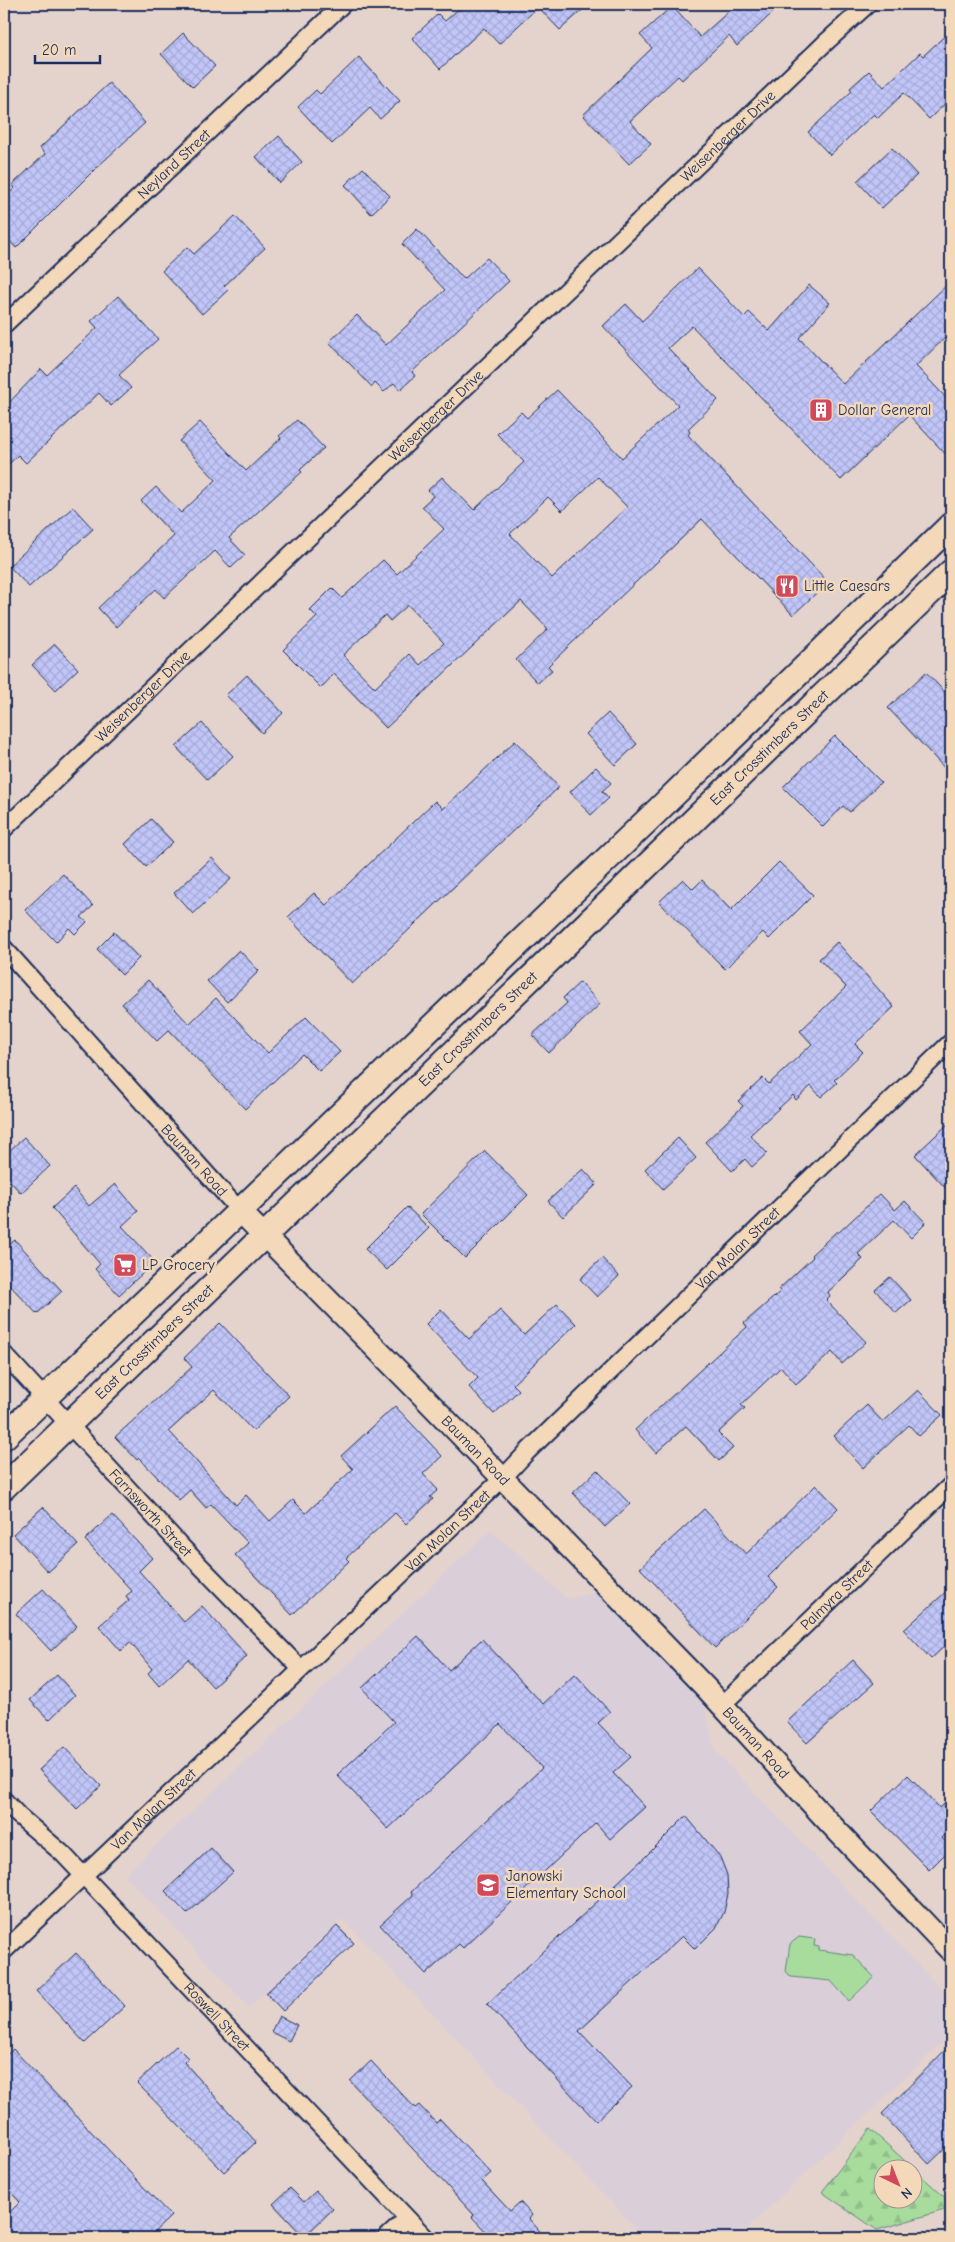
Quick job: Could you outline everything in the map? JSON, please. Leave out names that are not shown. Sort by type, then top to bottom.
[{"type":"main road","points":[[4,1436],[655,814],[951,525]]},
{"type":"main road","name":"East Crosstimbers Street","points":[[4,1487],[951,572]]},
{"type":"main road","points":[[854,620],[878,643]]},
{"type":"main road","points":[[655,814],[675,838]]},
{"type":"main road","points":[[455,1005],[478,1028]]},
{"type":"street","name":"Neyland Street","points":[[4,325],[343,4]]},
{"type":"street","name":"Weisenberger Drive","points":[[4,829],[868,4]]},
{"type":"street","name":"Bauman Road","points":[[4,948],[240,1211],[722,1705],[823,1816],[948,1940]]},
{"type":"street","name":"Van Molan Street","points":[[4,1951],[502,1479],[534,1445],[951,1042]]},
{"type":"street","name":"Farnsworth Street","points":[[4,1354],[182,1547],[301,1669]]},
{"type":"street","name":"Palmyra Street","points":[[722,1705],[951,1485]]},
{"type":"street","name":"Roswell Street","points":[[4,1800],[19,1816],[63,1854],[426,2238]]},
{"type":"street","points":[[386,2238],[407,2218]]},
{"type":"shaded area","name":"Janowski Elementary School","points":[[491,1530],[567,1599],[599,1592],[702,1697],[715,1751],[951,2000],[951,2034],[737,2238],[645,2238],[343,1919],[249,2007],[125,1875]]},
{"type":"green space","points":[[799,1937],[815,1939],[814,1946],[819,1947],[819,1950],[853,1955],[874,1977],[849,2001],[831,1981],[791,1977],[786,1971],[790,1944]]},
{"type":"green space","points":[[870,2129],[904,2160],[872,2160],[872,2210],[922,2210],[922,2177],[951,2203],[951,2208],[877,2230],[822,2192]]},
{"type":"building","points":[[464,4],[589,4],[560,30],[538,7],[499,44],[484,28],[440,69],[412,38],[438,14],[445,21]]},
{"type":"building","points":[[737,4],[782,4],[737,46],[729,36],[682,80],[678,76],[630,121],[651,144],[629,164],[583,115],[652,48],[640,35],[672,6],[700,37]]},
{"type":"building","points":[[951,30],[951,98],[929,119],[904,93],[878,118],[874,114],[830,155],[808,132],[852,91],[850,88],[869,71],[884,87],[920,53],[923,56]]},
{"type":"building","points":[[183,33],[215,66],[193,87],[161,54]]},
{"type":"building","points":[[359,57],[400,101],[380,119],[370,108],[332,144],[298,107],[316,90],[320,94]]},
{"type":"building","points":[[109,83],[145,123],[94,170],[16,248],[4,235],[4,198],[15,188],[12,185],[45,154],[40,148]]},
{"type":"building","points":[[279,136],[302,162],[280,183],[256,157]]},
{"type":"building","points":[[892,148],[917,175],[882,208],[857,181]]},
{"type":"building","points":[[363,168],[390,196],[371,214],[345,185]]},
{"type":"building","points":[[235,216],[265,248],[224,286],[228,290],[202,314],[162,271],[187,247],[194,254]]},
{"type":"building","points":[[417,229],[464,279],[487,258],[509,281],[412,372],[415,376],[400,390],[394,383],[384,392],[375,383],[372,387],[329,342],[357,315],[386,345],[445,290],[402,244]]},
{"type":"building","points":[[698,268],[744,317],[749,312],[769,331],[809,285],[830,303],[799,338],[843,384],[951,281],[951,332],[916,366],[951,403],[951,460],[909,415],[841,480],[692,326],[668,348],[718,400],[688,429],[690,432],[688,435],[828,582],[793,615],[702,519],[548,666],[552,670],[538,683],[516,660],[548,629],[521,601],[386,728],[334,674],[321,688],[283,650],[317,617],[310,610],[332,588],[342,598],[383,560],[397,574],[444,529],[422,506],[433,496],[428,490],[442,477],[474,510],[524,462],[497,434],[521,412],[527,418],[557,390],[622,458],[678,405],[603,326],[626,304],[642,321]],"holes":[[[598,477],[627,507],[552,578],[510,534],[548,497],[562,511]],[[408,605],[444,643],[420,665],[410,654],[375,688],[343,655],[385,615],[390,621]]]},
{"type":"building","points":[[118,296],[158,339],[119,375],[131,388],[111,406],[99,393],[26,463],[18,455],[4,469],[4,408],[41,369],[47,375],[97,328],[91,321]]},
{"type":"building","points":[[297,420],[324,448],[300,470],[302,472],[229,538],[245,555],[231,568],[215,551],[164,598],[156,589],[116,627],[98,608],[174,536],[141,501],[156,487],[181,513],[216,480],[179,441],[200,422],[246,471]]},
{"type":"building","points":[[73,507],[93,529],[29,587],[9,566]]},
{"type":"building","points":[[55,644],[78,669],[56,690],[32,665]]},
{"type":"building","points":[[926,672],[951,699],[951,775],[888,708]]},
{"type":"building","points":[[247,675],[283,713],[262,733],[226,695]]},
{"type":"building","points":[[608,713],[637,744],[615,765],[586,734]]},
{"type":"building","points":[[202,723],[233,756],[207,780],[176,747]]},
{"type":"building","points":[[835,736],[881,782],[850,812],[843,806],[823,827],[783,787]]},
{"type":"building","points":[[515,741],[559,787],[352,984],[288,917],[314,893],[326,905],[435,801],[443,809]]},
{"type":"building","points":[[596,767],[611,783],[602,791],[609,798],[591,815],[570,792]]},
{"type":"building","points":[[151,819],[173,842],[146,867],[125,844]]},
{"type":"building","points":[[212,858],[231,879],[193,914],[174,893]]},
{"type":"building","points":[[779,862],[813,895],[769,939],[763,932],[725,969],[659,902],[683,879],[693,889],[702,880],[731,910]]},
{"type":"building","points":[[63,874],[93,906],[81,917],[87,922],[75,934],[69,928],[56,942],[25,910]]},
{"type":"building","points":[[114,932],[139,958],[122,975],[97,949]]},
{"type":"building","points":[[837,942],[894,1007],[855,1044],[863,1052],[834,1080],[837,1083],[821,1097],[811,1086],[796,1100],[793,1095],[750,1135],[767,1153],[752,1167],[745,1159],[732,1171],[705,1142],[743,1106],[738,1101],[763,1078],[769,1084],[812,1044],[800,1031],[846,987],[819,959]]},
{"type":"building","points":[[239,950],[259,971],[227,1002],[207,981]]},
{"type":"building","points":[[148,980],[189,1024],[216,998],[268,1053],[306,1017],[340,1052],[319,1071],[302,1054],[245,1109],[169,1030],[157,1041],[122,1004]]},
{"type":"building","points":[[580,982],[600,1004],[549,1053],[532,1035],[567,1003],[563,998]]},
{"type":"building","points":[[951,1121],[951,1194],[915,1155]]},
{"type":"building","points":[[24,1137],[50,1166],[21,1193],[4,1175],[4,1156]]},
{"type":"building","points":[[678,1138],[696,1158],[663,1189],[645,1169]]},
{"type":"building","points":[[485,1151],[528,1195],[465,1258],[421,1214]]},
{"type":"building","points":[[583,1169],[597,1184],[563,1217],[548,1201]]},
{"type":"building","points":[[115,1184],[138,1211],[122,1226],[155,1262],[119,1295],[95,1269],[100,1264],[52,1208],[74,1188],[89,1206]]},
{"type":"building","points":[[880,1194],[895,1210],[905,1201],[926,1223],[911,1238],[894,1220],[858,1254],[863,1259],[828,1292],[830,1296],[826,1300],[866,1342],[842,1364],[832,1352],[796,1384],[781,1367],[741,1405],[745,1408],[718,1433],[733,1448],[719,1461],[686,1426],[656,1453],[635,1430],[747,1327],[744,1323],[781,1291],[779,1289],[813,1257],[811,1255]]},
{"type":"building","points":[[407,1207],[429,1228],[387,1270],[365,1249]]},
{"type":"building","points":[[15,1240],[62,1291],[37,1314],[4,1279],[4,1249]]},
{"type":"building","points":[[602,1258],[619,1276],[597,1297],[580,1279]]},
{"type":"building","points":[[890,1277],[911,1300],[896,1313],[875,1290]]},
{"type":"building","points":[[557,1304],[576,1324],[513,1384],[519,1390],[494,1414],[469,1387],[478,1378],[426,1324],[441,1309],[469,1339],[500,1310],[524,1335]]},
{"type":"building","points":[[220,1323],[289,1396],[253,1431],[214,1390],[169,1431],[236,1505],[246,1495],[270,1521],[293,1500],[306,1513],[353,1469],[341,1456],[395,1406],[442,1456],[423,1474],[438,1490],[430,1497],[433,1499],[406,1524],[395,1513],[346,1558],[349,1561],[292,1615],[235,1555],[248,1543],[211,1504],[206,1508],[190,1490],[179,1500],[139,1458],[137,1460],[115,1437],[192,1367],[184,1358]]},
{"type":"building","points":[[918,1390],[942,1415],[919,1436],[909,1425],[863,1468],[834,1436],[867,1405],[883,1422]]},
{"type":"building","points":[[597,1470],[630,1504],[605,1527],[573,1493]]},
{"type":"building","points":[[816,1485],[838,1508],[768,1577],[778,1587],[715,1648],[640,1568],[704,1509],[746,1554]]},
{"type":"building","points":[[43,1507],[78,1545],[48,1572],[13,1534]]},
{"type":"building","points":[[112,1515],[152,1558],[139,1571],[184,1622],[202,1606],[247,1656],[213,1687],[188,1659],[159,1686],[148,1673],[152,1669],[130,1642],[121,1651],[99,1626],[129,1600],[126,1596],[132,1591],[85,1540]]},
{"type":"building","points":[[951,1587],[951,1640],[931,1659],[904,1630]]},
{"type":"building","points":[[43,1589],[77,1626],[51,1651],[16,1614]]},
{"type":"building","points":[[418,1636],[449,1670],[482,1639],[543,1704],[575,1674],[610,1712],[598,1723],[631,1757],[613,1773],[645,1807],[610,1839],[596,1823],[463,1948],[459,1944],[426,1974],[380,1925],[413,1895],[411,1892],[542,1768],[500,1724],[388,1829],[337,1775],[394,1722],[362,1688]]},
{"type":"building","points":[[853,1660],[874,1683],[807,1743],[787,1722]]},
{"type":"building","points":[[57,1675],[75,1695],[49,1720],[30,1700]]},
{"type":"building","points":[[64,1747],[101,1786],[77,1809],[39,1770]]},
{"type":"building","points":[[908,1775],[940,1808],[951,1797],[951,1829],[942,1838],[951,1848],[929,1870],[871,1811]]},
{"type":"building","points":[[686,1816],[720,1857],[727,1875],[728,1894],[724,1912],[716,1928],[695,1949],[682,1936],[579,2031],[632,2087],[596,2121],[487,2004],[645,1857]]},
{"type":"building","points":[[211,1848],[233,1872],[187,1914],[165,1891]]},
{"type":"building","points":[[337,1926],[354,1943],[283,2011],[266,1993]]},
{"type":"building","points":[[76,1953],[125,2006],[85,2043],[36,1991]]},
{"type":"building","points":[[279,2016],[297,2025],[289,2041],[271,2032]]},
{"type":"building","points":[[951,2044],[951,2143],[929,2164],[882,2114]]},
{"type":"building","points":[[176,2046],[188,2058],[184,2062],[256,2142],[224,2172],[137,2083]]},
{"type":"building","points":[[13,2049],[171,2216],[148,2238],[4,2238],[4,2218],[20,2202],[4,2186],[4,2058]]},
{"type":"building","points":[[371,2061],[415,2108],[419,2105],[436,2123],[440,2119],[491,2173],[482,2181],[510,2211],[520,2202],[532,2215],[529,2219],[546,2238],[492,2238],[472,2217],[474,2215],[350,2081]]},
{"type":"building","points":[[290,2188],[304,2202],[316,2191],[333,2209],[304,2237],[273,2204]]},
{"type":"place","name":"Dollar General","points":[[821,410]]},
{"type":"place","name":"Little Caesars","points":[[787,586]]},
{"type":"place","name":"LP Grocery","points":[[125,1265]]},
{"type":"place","name":"Janowski Elementary School","points":[[488,1885]]}]
